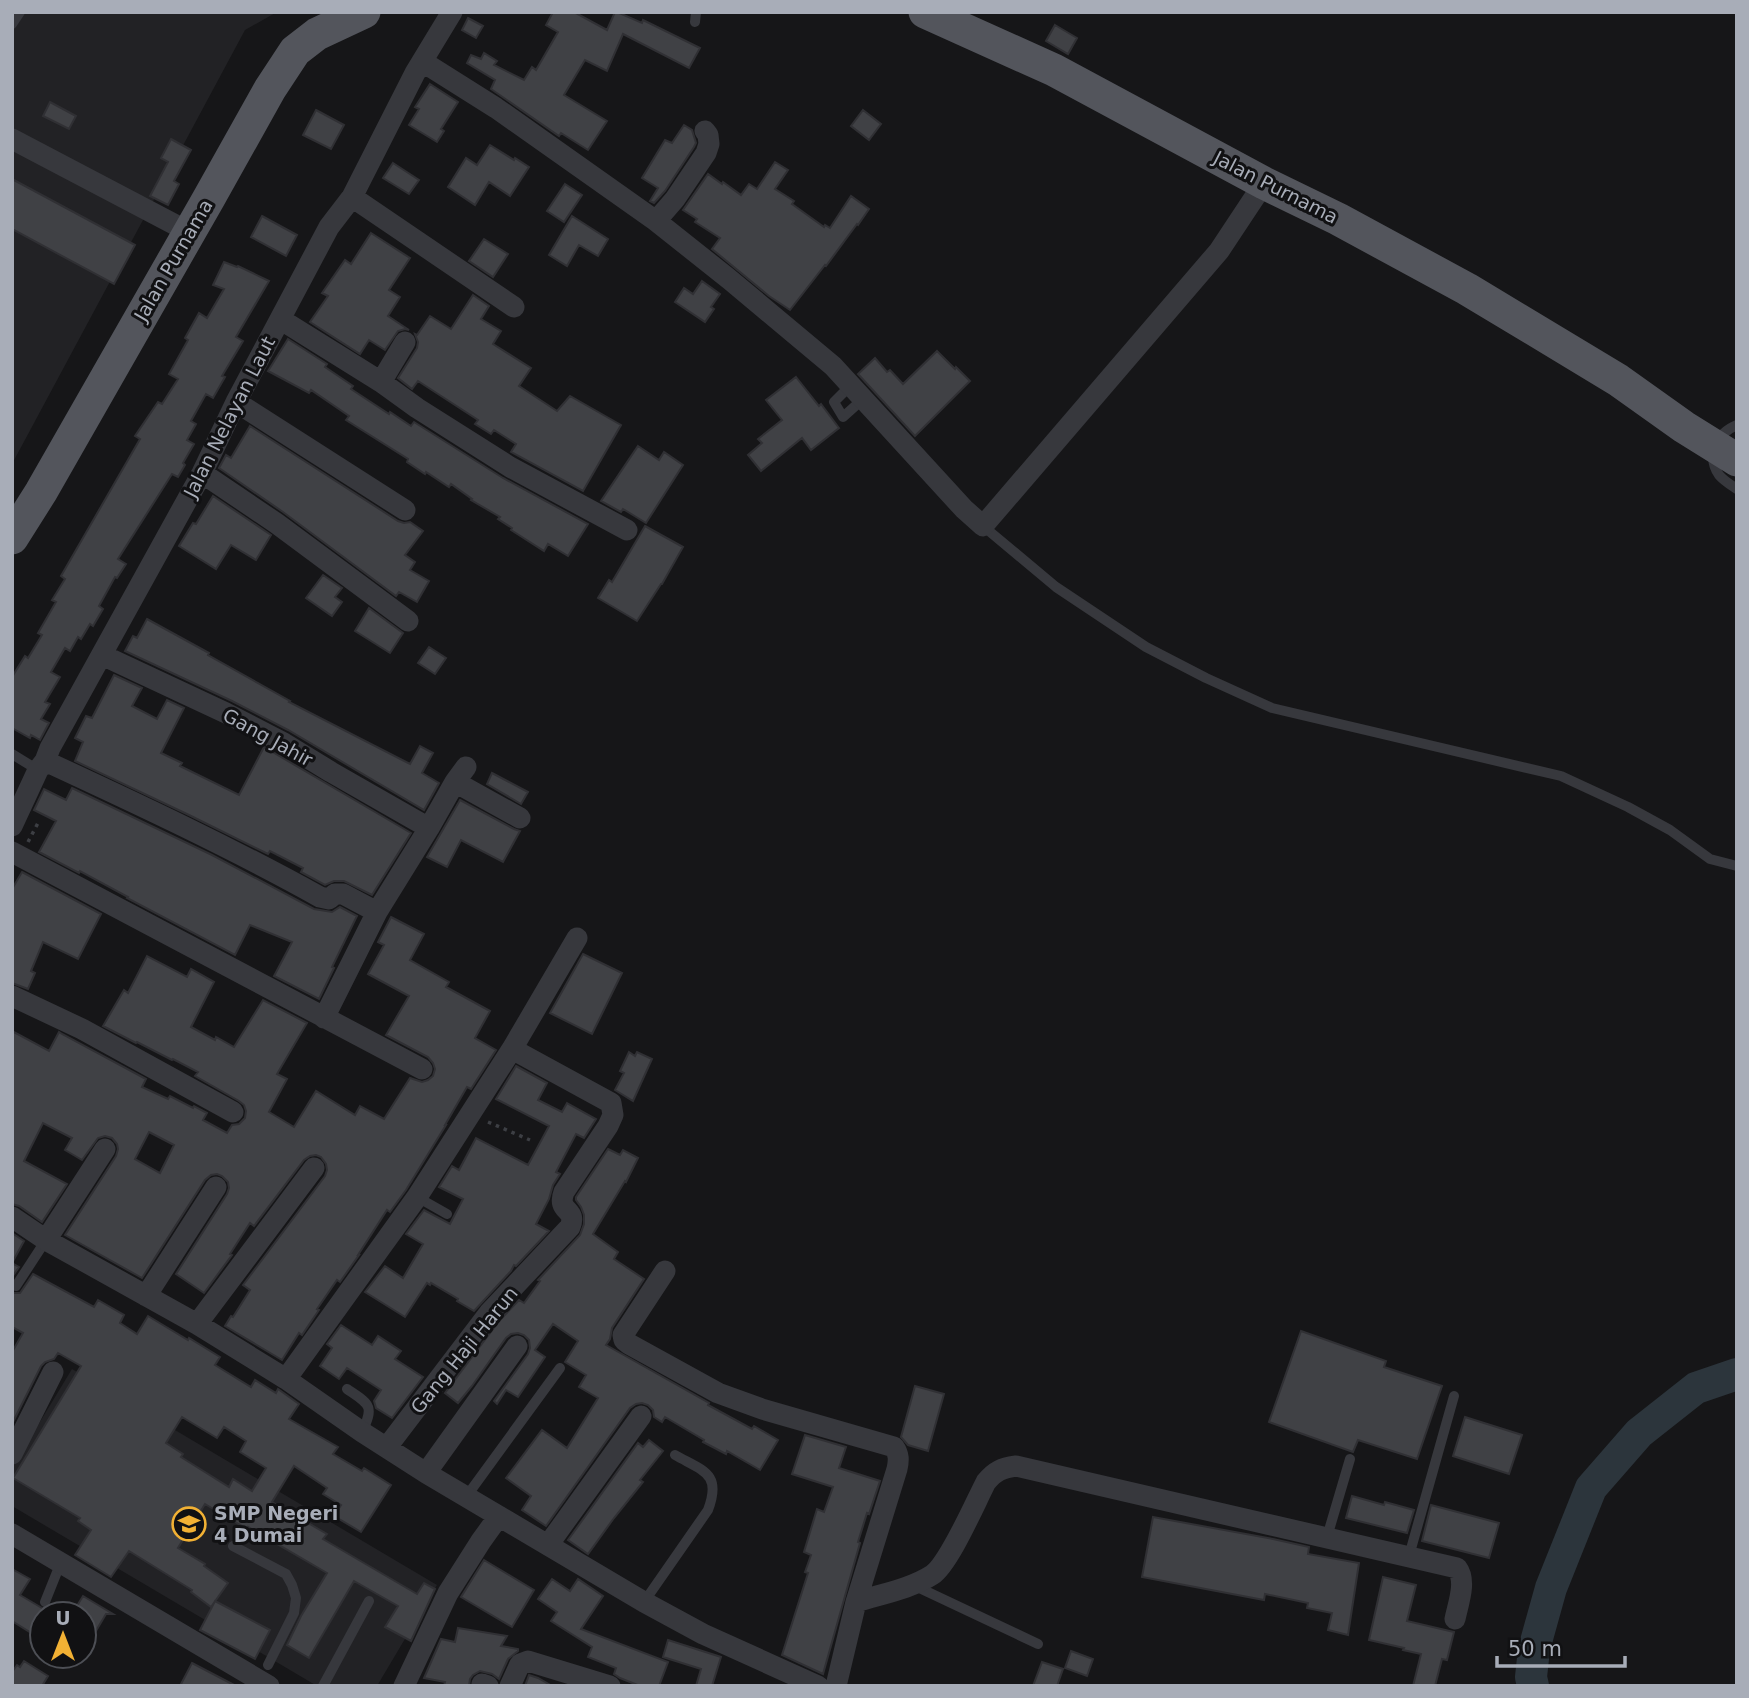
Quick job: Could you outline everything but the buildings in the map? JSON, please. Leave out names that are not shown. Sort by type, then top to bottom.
[{"type":"main road","name":"Jalan Purnama","points":[[12,538],[41,492],[270,89],[295,51],[317,34],[364,12]]},
{"type":"main road","name":"Jalan Purnama","points":[[925,12],[1054,70],[1467,289],[1618,380],[1684,427],[1731,438]]},
{"type":"street","name":"Jalan Nelayan Laut","points":[[12,826],[50,748],[202,473],[236,402],[329,227],[352,197],[452,12]]},
{"type":"street","points":[[423,62],[496,108],[656,221],[729,279],[833,366],[964,509],[983,526],[1219,251],[1264,183]]},
{"type":"street","points":[[656,221],[675,199],[706,153],[709,144],[705,131]]},
{"type":"street","points":[[12,139],[189,232]]},
{"type":"street","points":[[352,197],[514,307]]},
{"type":"street","points":[[280,319],[510,467],[626,530]]},
{"type":"street","points":[[381,382],[405,342]]},
{"type":"street","points":[[236,402],[405,510]]},
{"type":"street","points":[[202,473],[276,523],[408,621]]},
{"type":"street","name":"Gang Jahir","points":[[102,655],[282,742],[429,828]]},
{"type":"street","points":[[42,766],[137,803],[258,862],[320,897],[329,899],[335,894],[343,894],[377,912]]},
{"type":"street","points":[[324,1018],[377,912],[461,774],[520,818]]},
{"type":"street","points":[[12,852],[422,1069]]},
{"type":"street","points":[[286,1379],[417,1197],[512,1049],[577,938]]},
{"type":"street","points":[[12,996],[82,1029],[233,1112]]},
{"type":"street","name":"Gang Haji Harun","points":[[387,1447],[489,1313],[569,1227],[571,1215],[561,1199],[613,1115],[611,1103],[607,1100],[512,1049]]},
{"type":"street","points":[[46,1240],[105,1149]]},
{"type":"street","points":[[197,1324],[314,1168]]},
{"type":"street","points":[[146,1296],[216,1187]]},
{"type":"street","points":[[12,1217],[46,1240],[197,1324],[286,1379],[426,1473],[644,1602],[703,1634],[818,1686]]},
{"type":"street","points":[[665,1271],[624,1335],[624,1340],[629,1344],[718,1392],[762,1409],[894,1447],[898,1452],[897,1469],[856,1602],[836,1686]]},
{"type":"street","points":[[426,1473],[517,1346]]},
{"type":"street","points":[[12,1454],[53,1372]]},
{"type":"street","points":[[548,1545],[641,1416]]},
{"type":"street","points":[[856,1602],[913,1585],[934,1574],[945,1562],[986,1482],[1002,1468],[1016,1466],[1457,1568],[1461,1572],[1462,1581],[1455,1619]]},
{"type":"street","points":[[404,1686],[448,1593],[499,1516]]},
{"type":"street","points":[[12,1534],[264,1678]]},
{"type":"street","points":[[510,1686],[520,1664],[528,1661],[610,1686]]},
{"type":"lane","points":[[12,24],[20,12]]},
{"type":"lane","points":[[1731,438],[1714,466],[1721,478],[1737,489]]},
{"type":"lane","points":[[983,526],[1056,587],[1146,647],[1272,708],[1561,776],[1670,830],[1710,859],[1737,866]]},
{"type":"lane","points":[[12,754],[42,766]]},
{"type":"lane","points":[[417,1197],[447,1214]]},
{"type":"lane","points":[[16,1286],[46,1240]]},
{"type":"lane","points":[[467,1497],[559,1368]]},
{"type":"lane","points":[[348,1388],[367,1402],[369,1408],[369,1419],[362,1432]]},
{"type":"lane","points":[[1409,1556],[1454,1396]]},
{"type":"lane","points":[[644,1602],[708,1510],[712,1498],[712,1482],[707,1474],[675,1455]]},
{"type":"lane","points":[[1328,1537],[1350,1459]]},
{"type":"lane","points":[[233,1546],[286,1574],[296,1598],[293,1613],[264,1678]]},
{"type":"lane","points":[[46,1600],[61,1562]]},
{"type":"lane","points":[[913,1585],[1038,1644]]},
{"type":"lane","points":[[323,1686],[369,1601]]},
{"type":"path","points":[[470,1114],[530,1140]]},
{"type":"shaded area","points":[[12,12],[277,12],[245,30],[12,464]]},
{"type":"shaded area","name":"SMP Negeri 4 Dumai","points":[[72,1369],[437,1585],[377,1686],[317,1686],[12,1506],[12,1468]]},
{"type":"waterway","points":[[1533,1686],[1531,1677],[1534,1649],[1551,1588],[1591,1488],[1639,1433],[1696,1388],[1737,1374]]},
{"type":"place","name":"SMP Negeri 4 Dumai","points":[[189,1524]]}]
